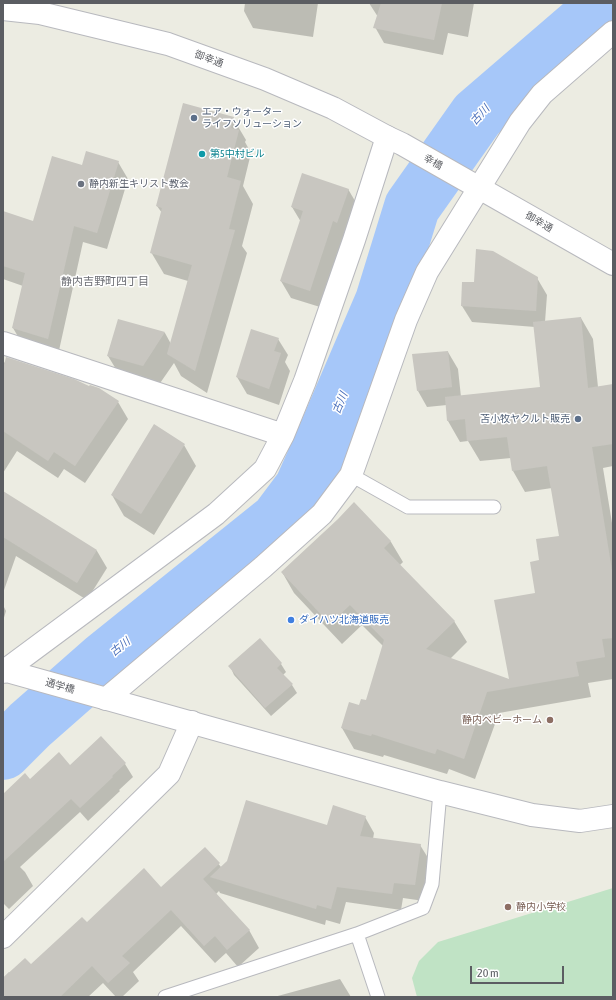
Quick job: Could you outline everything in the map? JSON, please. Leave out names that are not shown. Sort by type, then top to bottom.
[{"type":"street","name":"御幸通","points":[[3,9],[40,13],[168,44],[265,79],[320,102],[394,141]]},
{"type":"street","points":[[99,697],[263,567],[322,514],[351,475],[406,320],[427,272],[471,184],[542,94],[613,32]]},
{"type":"street","name":"幸橋","points":[[394,141],[471,184]]},
{"type":"street","points":[[3,671],[216,514],[265,469],[283,435],[308,373],[354,240],[394,141]]},
{"type":"street","name":"御幸通","points":[[471,184],[613,264]]},
{"type":"street","points":[[3,343],[283,435]]},
{"type":"street","name":"通学橋","points":[[3,671],[192,722],[440,792],[532,815],[580,821],[613,816]]},
{"type":"street","points":[[3,937],[168,774],[192,722]]},
{"type":"lane","points":[[351,475],[408,508],[494,507]]},
{"type":"lane","points":[[165,997],[357,934],[422,908],[432,884],[440,792]]},
{"type":"lane","points":[[357,934],[378,997]]},
{"type":"green space","points":[[613,888],[613,997],[417,997],[412,978],[419,961],[438,942]]},
{"type":"building","points":[[381,3],[442,3],[434,40],[373,28]]},
{"type":"building","points":[[183,103],[234,117],[231,128],[239,130],[227,177],[241,181],[229,229],[235,230],[195,371],[167,354],[192,265],[150,253],[162,208],[156,206]]},
{"type":"building","points":[[86,151],[119,161],[97,233],[74,226],[48,339],[12,328],[25,273],[3,266],[3,211],[33,221],[52,156],[82,165]]},
{"type":"building","points":[[302,173],[349,189],[337,223],[333,221],[310,291],[280,281],[303,211],[291,207]]},
{"type":"building","points":[[476,249],[493,251],[538,277],[536,311],[461,306],[462,282],[474,282]]},
{"type":"building","points":[[581,317],[588,388],[613,384],[613,444],[592,447],[613,577],[613,638],[602,639],[605,657],[576,662],[579,676],[487,692],[464,759],[437,749],[435,754],[372,734],[371,736],[341,728],[349,702],[359,705],[361,699],[366,700],[384,640],[350,605],[330,624],[281,572],[354,502],[391,541],[384,548],[455,621],[426,649],[509,679],[494,600],[535,593],[530,562],[539,560],[536,539],[559,536],[547,466],[512,471],[507,437],[467,441],[465,419],[447,421],[445,397],[540,387],[533,322]]},
{"type":"building","points":[[118,319],[165,332],[143,366],[107,356]]},
{"type":"building","points":[[251,329],[279,338],[274,351],[281,353],[269,389],[236,377]]},
{"type":"building","points":[[448,351],[452,387],[417,391],[412,354]]},
{"type":"building","points":[[6,357],[74,379],[89,386],[99,388],[119,401],[75,466],[54,452],[48,461],[3,431],[3,369]]},
{"type":"building","points":[[154,424],[185,444],[141,514],[111,495]]},
{"type":"building","points":[[3,491],[97,550],[77,583],[3,537]]},
{"type":"building","points":[[260,638],[282,663],[277,668],[293,684],[265,708],[228,666]]},
{"type":"building","points":[[101,736],[126,763],[80,808],[71,799],[3,862],[3,794],[25,773],[30,779],[59,752],[70,765]]},
{"type":"building","points":[[246,800],[327,825],[333,805],[366,816],[360,836],[421,844],[415,885],[394,883],[392,894],[337,887],[331,909],[317,905],[316,909],[210,877],[227,861]]},
{"type":"building","points":[[205,847],[220,863],[203,879],[250,930],[227,950],[215,936],[204,946],[171,910],[122,956],[130,963],[108,983],[92,966],[60,997],[3,997],[3,978],[25,958],[31,964],[82,917],[87,922],[144,868],[161,887]]},
{"type":"waterway","name":"古川","points":[[3,752],[30,725],[105,659],[278,520],[302,488],[383,301],[412,207],[477,115],[607,3]]},
{"type":"place","name":"エア・ウォーター ライフソリューション","points":[[194,118]]},
{"type":"place","name":"第5中村ビル","points":[[202,154]]},
{"type":"place","name":"静内新生キリスト教会","points":[[81,184]]},
{"type":"place","name":"苫小牧ヤクルト販売","points":[[578,419]]},
{"type":"place","name":"ダイハツ北海道販売","points":[[291,620]]},
{"type":"place","name":"静内ベビーホーム","points":[[550,720]]},
{"type":"place","name":"静内小学校","points":[[508,907]]},
{"type":"district","name":"静内吉野町四丁目","points":[[105,282]]}]
